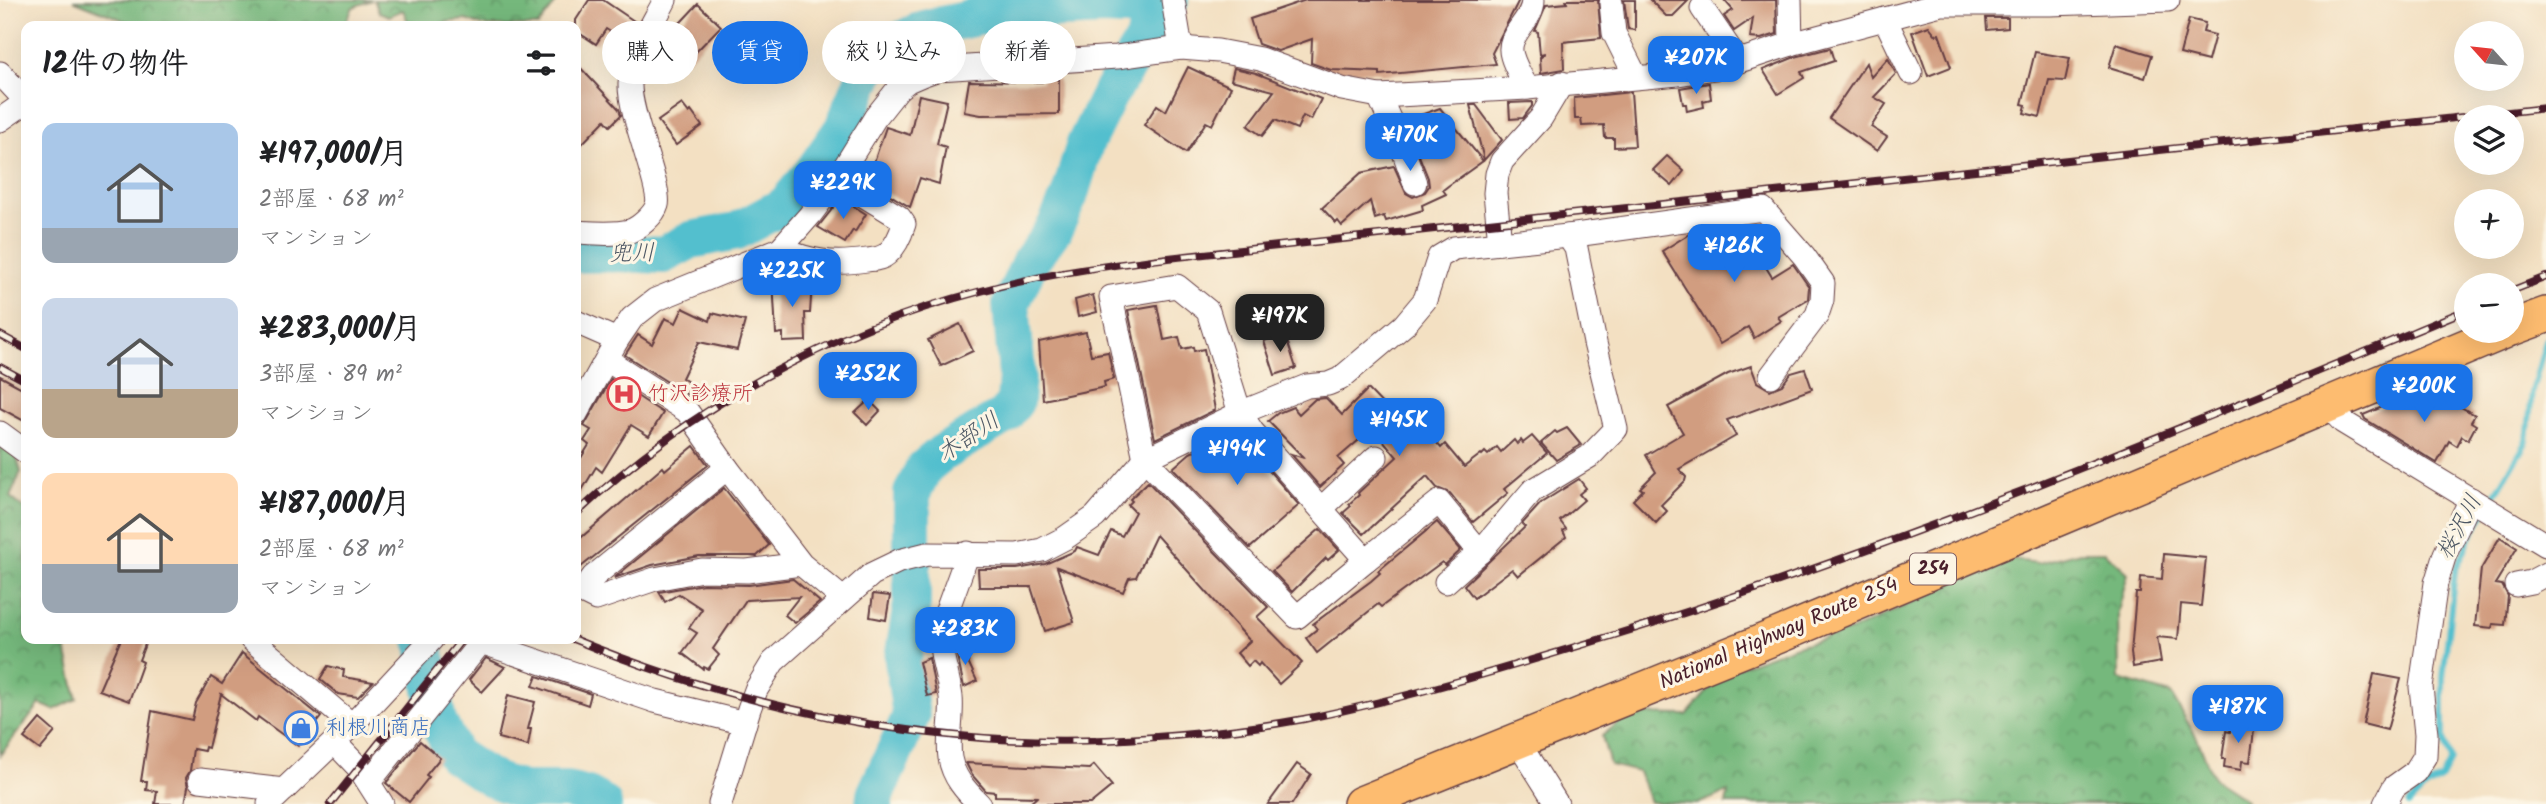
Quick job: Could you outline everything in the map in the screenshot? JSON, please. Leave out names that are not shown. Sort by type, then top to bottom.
[{"type":"highway","name":"National Highway Route 254","points":[[1361,804],[1777,636],[2475,343]]},
{"type":"street","points":[[581,232],[633,230],[647,219],[657,205],[656,191],[637,128],[630,85],[634,63],[665,0]]},
{"type":"street","points":[[1173,0],[1180,43]]},
{"type":"street","points":[[1527,88],[1511,55],[1511,45],[1514,36],[1533,10],[1533,0]]},
{"type":"street","points":[[1790,0],[1791,44]]},
{"type":"street","points":[[581,405],[632,318],[655,300],[780,249],[810,215],[875,118],[898,89],[908,81],[939,69],[1117,57],[1150,53],[1180,43],[1260,60],[1342,89],[1379,96],[1527,88],[1710,69],[1791,44],[1941,4],[2168,0]]},
{"type":"street","points":[[1611,2],[1614,33],[1636,77]]},
{"type":"street","points":[[1702,8],[1738,61]]},
{"type":"street","points":[[1885,19],[1911,73]]},
{"type":"street","points":[[0,73],[21,96]]},
{"type":"street","points":[[1500,243],[1495,192],[1502,161],[1541,118],[1562,83]]},
{"type":"street","points":[[1379,96],[1404,150],[1415,183]]},
{"type":"street","points":[[0,120],[21,105]]},
{"type":"street","points":[[780,249],[807,260],[845,264],[881,258],[890,252],[904,224],[900,217],[836,179]]},
{"type":"street","points":[[720,804],[757,690],[773,662],[872,574],[899,561],[927,554],[1017,555],[1042,550],[1065,538],[1095,517],[1145,459],[1240,413],[1307,386],[1328,384],[1340,379],[1404,325],[1425,300],[1438,257],[1454,248],[1568,236],[1763,209],[1804,256],[1823,283],[1822,300],[1817,315],[1770,376]]},
{"type":"street","points":[[1446,582],[1480,552],[1532,491],[1590,456],[1616,429],[1576,248],[1568,236]]},
{"type":"street","points":[[1366,559],[1252,431],[1240,413],[1208,311],[1177,286],[1111,297],[1145,459],[1297,617],[1438,502],[1480,552]]},
{"type":"street","points":[[581,325],[687,411],[727,468],[802,564],[843,599]]},
{"type":"street","points":[[2326,404],[2343,422],[2546,545]]},
{"type":"street","points":[[0,433],[21,448]]},
{"type":"street","points":[[1322,508],[1376,457]]},
{"type":"street","points":[[727,468],[593,577],[582,592],[596,599],[655,579],[702,570],[747,571],[802,564]]},
{"type":"street","points":[[2385,804],[2394,787],[2415,772],[2425,755],[2426,734],[2421,687],[2436,583],[2445,554],[2481,505]]},
{"type":"street","points":[[968,553],[940,627],[939,639],[948,672],[951,699],[950,758],[959,783],[979,804]]},
{"type":"street","points":[[2516,585],[2531,582],[2546,574]]},
{"type":"street","points":[[257,644],[352,725]]},
{"type":"street","points":[[200,780],[276,797],[352,725],[427,644]]},
{"type":"street","points":[[373,795],[420,717],[479,644]]},
{"type":"street","points":[[487,644],[655,701],[745,723]]},
{"type":"street","points":[[334,742],[359,768],[373,795]]},
{"type":"street","points":[[1518,742],[1557,804]]},
{"type":"green space","points":[[73,0],[372,0],[353,7],[346,21],[126,21]]},
{"type":"green space","points":[[374,0],[558,0],[542,21],[408,21],[403,10],[389,16],[379,12]]},
{"type":"green space","points":[[0,443],[16,455],[21,472],[10,497],[21,506],[21,644],[69,644],[66,649],[77,699],[54,710],[40,704],[0,755]]},
{"type":"green space","points":[[2080,552],[2105,552],[2128,573],[2118,612],[2119,679],[2171,694],[2197,738],[2214,779],[2246,800],[2246,804],[1726,804],[1728,792],[1697,804],[1650,802],[1639,772],[1610,765],[1602,736],[1629,714],[1687,715],[1724,672],[1797,646],[1853,630],[2004,559],[2038,563]]},
{"type":"building","points":[[589,0],[603,0],[634,21],[602,21],[602,35],[596,44],[581,34],[581,21],[576,21]]},
{"type":"building","points":[[1306,0],[1519,0],[1492,53],[1496,64],[1380,75],[1380,72],[1331,70],[1311,63],[1312,39],[1278,51],[1258,44],[1250,19]]},
{"type":"building","points":[[1566,0],[1598,0],[1601,38],[1563,42],[1564,69],[1541,73],[1540,57],[1545,53],[1540,54],[1538,32],[1535,31],[1546,5],[1567,3]]},
{"type":"building","points":[[1624,0],[1635,0],[1635,30],[1628,29]]},
{"type":"building","points":[[1650,0],[1689,0],[1673,16],[1666,16]]},
{"type":"building","points":[[1724,0],[1776,0],[1777,34],[1761,39],[1750,38],[1753,18],[1734,31],[1724,16],[1733,10]]},
{"type":"building","points":[[698,4],[716,21],[712,21],[712,35],[698,50],[698,21],[682,21]]},
{"type":"building","points":[[1986,18],[2008,18],[2008,28],[1987,30]]},
{"type":"building","points":[[2189,19],[2205,23],[2203,32],[2215,35],[2208,61],[2180,54]]},
{"type":"building","points":[[1929,26],[1936,35],[1939,34],[1951,67],[1928,76],[1912,32]]},
{"type":"building","points":[[2116,44],[2152,55],[2145,78],[2109,67]]},
{"type":"building","points":[[1830,48],[1834,61],[1801,72],[1804,78],[1778,94],[1763,70],[1795,57]]},
{"type":"building","points":[[2035,52],[2070,58],[2065,81],[2049,80],[2040,117],[2024,113],[2026,105],[2022,104]]},
{"type":"building","points":[[1888,58],[1896,74],[1874,97],[1886,104],[1871,127],[1887,137],[1877,151],[1829,118],[1866,63],[1871,77]]},
{"type":"building","points":[[1188,67],[1231,87],[1212,125],[1206,122],[1186,153],[1144,125],[1157,105],[1166,111]]},
{"type":"building","points":[[581,68],[619,109],[621,115],[610,126],[605,120],[581,145]]},
{"type":"building","points":[[1234,68],[1256,73],[1321,99],[1311,120],[1303,116],[1297,129],[1275,120],[1262,136],[1248,126],[1274,91],[1231,80]]},
{"type":"building","points":[[969,81],[980,81],[980,84],[1059,84],[1059,114],[981,115],[964,112]]},
{"type":"building","points":[[1709,83],[1711,99],[1703,101],[1704,107],[1687,111],[1680,88]]},
{"type":"building","points":[[1631,92],[1635,146],[1614,147],[1614,138],[1605,138],[1604,125],[1582,126],[1581,119],[1575,119],[1574,98]]},
{"type":"building","points":[[919,95],[947,101],[937,144],[946,147],[939,184],[920,178],[910,207],[856,174],[864,162],[873,165],[886,127],[910,135]]},
{"type":"building","points":[[1532,102],[1523,118],[1510,119],[1509,103]]},
{"type":"building","points":[[682,104],[702,126],[676,145],[658,121]]},
{"type":"building","points":[[1470,105],[1476,105],[1502,140],[1484,160]]},
{"type":"building","points":[[1440,108],[1483,161],[1443,190],[1446,194],[1422,205],[1423,210],[1386,221],[1384,216],[1375,219],[1370,201],[1342,226],[1338,221],[1336,223],[1322,208],[1361,173],[1394,166],[1406,193],[1413,197],[1425,192],[1429,186],[1428,178],[1406,123],[1409,122],[1407,120]]},
{"type":"building","points":[[1667,156],[1684,171],[1672,186],[1653,170]]},
{"type":"building","points":[[841,198],[866,214],[845,243],[818,227]]},
{"type":"building","points":[[1725,228],[1731,238],[1736,235],[1742,245],[1749,240],[1772,277],[1793,264],[1809,287],[1808,299],[1778,317],[1781,321],[1754,338],[1748,327],[1720,344],[1662,251],[1691,233],[1697,232],[1702,241]]},
{"type":"building","points":[[773,280],[812,282],[810,313],[805,313],[806,341],[783,342],[783,333],[776,334]]},
{"type":"building","points":[[1093,295],[1097,312],[1078,317],[1075,300]]},
{"type":"building","points":[[1157,305],[1164,340],[1179,337],[1182,349],[1204,349],[1215,410],[1155,439],[1128,310]]},
{"type":"building","points":[[683,308],[710,321],[712,313],[745,321],[737,350],[699,342],[682,378],[694,386],[688,395],[625,355],[638,335],[652,344],[665,318],[676,323]]},
{"type":"building","points":[[960,324],[973,351],[941,366],[928,340]]},
{"type":"building","points":[[1086,332],[1091,355],[1108,352],[1114,379],[1104,382],[1105,387],[1043,400],[1039,342]]},
{"type":"building","points":[[1285,334],[1296,368],[1275,375],[1264,341]]},
{"type":"building","points":[[1751,366],[1757,382],[1770,390],[1782,385],[1791,373],[1805,369],[1812,389],[1727,420],[1736,436],[1679,469],[1686,477],[1685,481],[1661,505],[1667,511],[1656,523],[1633,500],[1643,490],[1640,488],[1656,472],[1646,455],[1683,433],[1668,407],[1728,374]]},
{"type":"building","points":[[0,376],[21,387],[21,419],[0,408]]},
{"type":"building","points":[[611,379],[663,413],[649,436],[631,425],[602,472],[596,467],[581,492],[581,458],[589,445],[584,441],[591,430],[584,426]]},
{"type":"building","points":[[1368,389],[1394,416],[1404,408],[1441,448],[1445,444],[1464,467],[1485,452],[1488,455],[1497,447],[1501,452],[1514,440],[1517,444],[1521,440],[1523,443],[1532,436],[1547,453],[1504,489],[1508,493],[1473,522],[1450,493],[1437,488],[1427,476],[1364,534],[1343,513],[1351,506],[1349,504],[1358,493],[1397,457],[1373,428],[1338,458],[1344,465],[1320,487],[1291,454],[1304,458],[1268,421],[1293,407],[1299,414],[1315,399],[1326,398],[1342,415]]},
{"type":"building","points":[[2426,394],[2447,406],[2450,401],[2475,415],[2471,422],[2476,425],[2468,440],[2462,436],[2457,446],[2449,441],[2437,463],[2365,419],[2363,415],[2409,396],[2409,399]]},
{"type":"building","points":[[869,400],[880,411],[867,425],[855,413]]},
{"type":"building","points":[[1567,428],[1581,445],[1556,460],[1541,443],[1555,431],[1557,433]]},
{"type":"building","points":[[1232,432],[1237,434],[1299,505],[1250,548],[1173,468],[1190,453]]},
{"type":"building","points":[[694,446],[708,465],[581,567],[581,538],[663,467],[665,470]]},
{"type":"building","points":[[1579,479],[1586,488],[1579,494],[1584,500],[1560,521],[1566,529],[1563,531],[1566,537],[1518,576],[1512,569],[1474,598],[1464,585],[1525,527],[1522,524],[1541,503]]},
{"type":"building","points":[[1148,482],[1268,607],[1257,617],[1302,663],[1279,684],[1260,663],[1258,666],[1253,661],[1248,666],[1237,653],[1250,641],[1156,535],[1136,577],[1129,578],[1123,592],[1057,567],[1074,622],[1045,631],[1031,587],[979,587],[978,569],[1017,569],[1045,564],[1075,551],[1077,547],[1099,555],[1111,531],[1122,536],[1135,512],[1128,505],[1132,501],[1130,499]]},
{"type":"building","points":[[724,488],[769,545],[757,556],[699,556],[652,565],[614,578]]},
{"type":"building","points":[[1437,522],[1461,550],[1445,565],[1442,562],[1381,607],[1378,604],[1317,653],[1306,638],[1317,629],[1313,624],[1371,581],[1380,573],[1378,571]]},
{"type":"building","points":[[1320,529],[1339,550],[1328,560],[1326,558],[1292,592],[1272,571]]},
{"type":"building","points":[[2500,537],[2517,548],[2495,584],[2502,585],[2508,596],[2505,625],[2493,624],[2492,628],[2475,626],[2481,569]]},
{"type":"building","points":[[2164,554],[2206,558],[2201,606],[2181,604],[2178,639],[2157,637],[2161,662],[2133,667],[2131,653],[2136,593],[2140,593],[2141,577],[2162,579]]},
{"type":"building","points":[[793,579],[820,602],[795,623],[785,615],[799,597],[746,600],[713,649],[719,655],[708,669],[703,669],[682,653],[697,633],[689,628],[702,609],[679,594],[665,602],[659,592],[703,584],[749,585]]},
{"type":"building","points":[[873,594],[890,596],[886,620],[870,617]]},
{"type":"building","points":[[119,644],[145,644],[139,660],[143,662],[129,701],[99,690]]},
{"type":"building","points":[[960,644],[977,681],[964,687],[955,646]]},
{"type":"building","points":[[242,653],[321,717],[298,746],[258,717],[256,721],[221,694],[208,748],[205,747],[204,751],[193,749],[190,771],[186,778],[188,787],[185,804],[155,804],[157,791],[146,790],[147,781],[141,781],[152,711],[192,720],[196,703],[211,677],[222,684]]},
{"type":"building","points":[[486,658],[505,667],[482,692],[469,680]]},
{"type":"building","points":[[929,658],[936,694],[927,696],[919,662]]},
{"type":"building","points":[[328,666],[344,670],[343,677],[373,682],[358,697],[338,694],[320,679]]},
{"type":"building","points":[[2374,674],[2401,679],[2387,730],[2363,724]]},
{"type":"building","points":[[537,676],[591,694],[588,705],[533,686]]},
{"type":"building","points":[[508,695],[535,702],[528,729],[531,729],[528,746],[498,738]]},
{"type":"building","points":[[40,719],[55,732],[40,750],[24,738]]},
{"type":"building","points":[[2239,721],[2255,723],[2250,762],[2242,761],[2241,770],[2224,767],[2225,759],[2222,759],[2226,731],[2230,732],[2232,723],[2238,724]]},
{"type":"building","points":[[420,741],[440,758],[409,802],[386,783]]},
{"type":"building","points":[[966,763],[1089,769],[1094,765],[1112,786],[1090,804],[1029,804],[1037,797],[995,796],[995,792],[986,791]]},
{"type":"building","points":[[1297,764],[1311,774],[1292,804],[1268,804]]},
{"type":"waterway","name":"兜川","points":[[581,254],[663,255],[691,240],[737,231],[785,205],[811,174],[843,128],[868,68],[883,49],[923,29],[978,17],[1044,10],[1103,7],[1147,9],[1170,0]]},
{"type":"waterway","name":"木部川","points":[[874,804],[875,795],[911,716],[903,659],[912,604],[912,493],[924,468],[942,453],[1004,416],[1015,402],[1017,375],[1011,304],[1030,262],[1054,229],[1069,197],[1085,144],[1109,95],[1146,36],[1147,9]]},
{"type":"waterway","name":"桜沢川","points":[[2409,804],[2423,790],[2442,778],[2451,760],[2443,736],[2443,678],[2455,571],[2474,530],[2527,441],[2532,392],[2546,340]]},
{"type":"waterway","name":"兜川","points":[[424,644],[438,722],[455,755],[492,779],[522,790],[567,790],[588,795],[603,804]]},
{"type":"railway","points":[[581,510],[666,440],[765,377],[817,350],[925,307],[1032,279],[1186,256],[2546,108]]},
{"type":"railway","points":[[2524,286],[2546,277]]},
{"type":"railway","points":[[581,642],[702,685],[767,703],[834,718],[970,737],[1038,740],[1131,739],[1230,730],[1304,719],[1420,692],[1535,659],[1828,564],[2042,483],[2454,315]]},
{"type":"railway","points":[[0,335],[21,346]]},
{"type":"railway","points":[[0,367],[21,378]]},
{"type":"railway","points":[[330,804],[458,644]]},
{"type":"place","name":"竹沢診療所","points":[[624,394]]},
{"type":"place","name":"利根川商店","points":[[301,728]]}]
